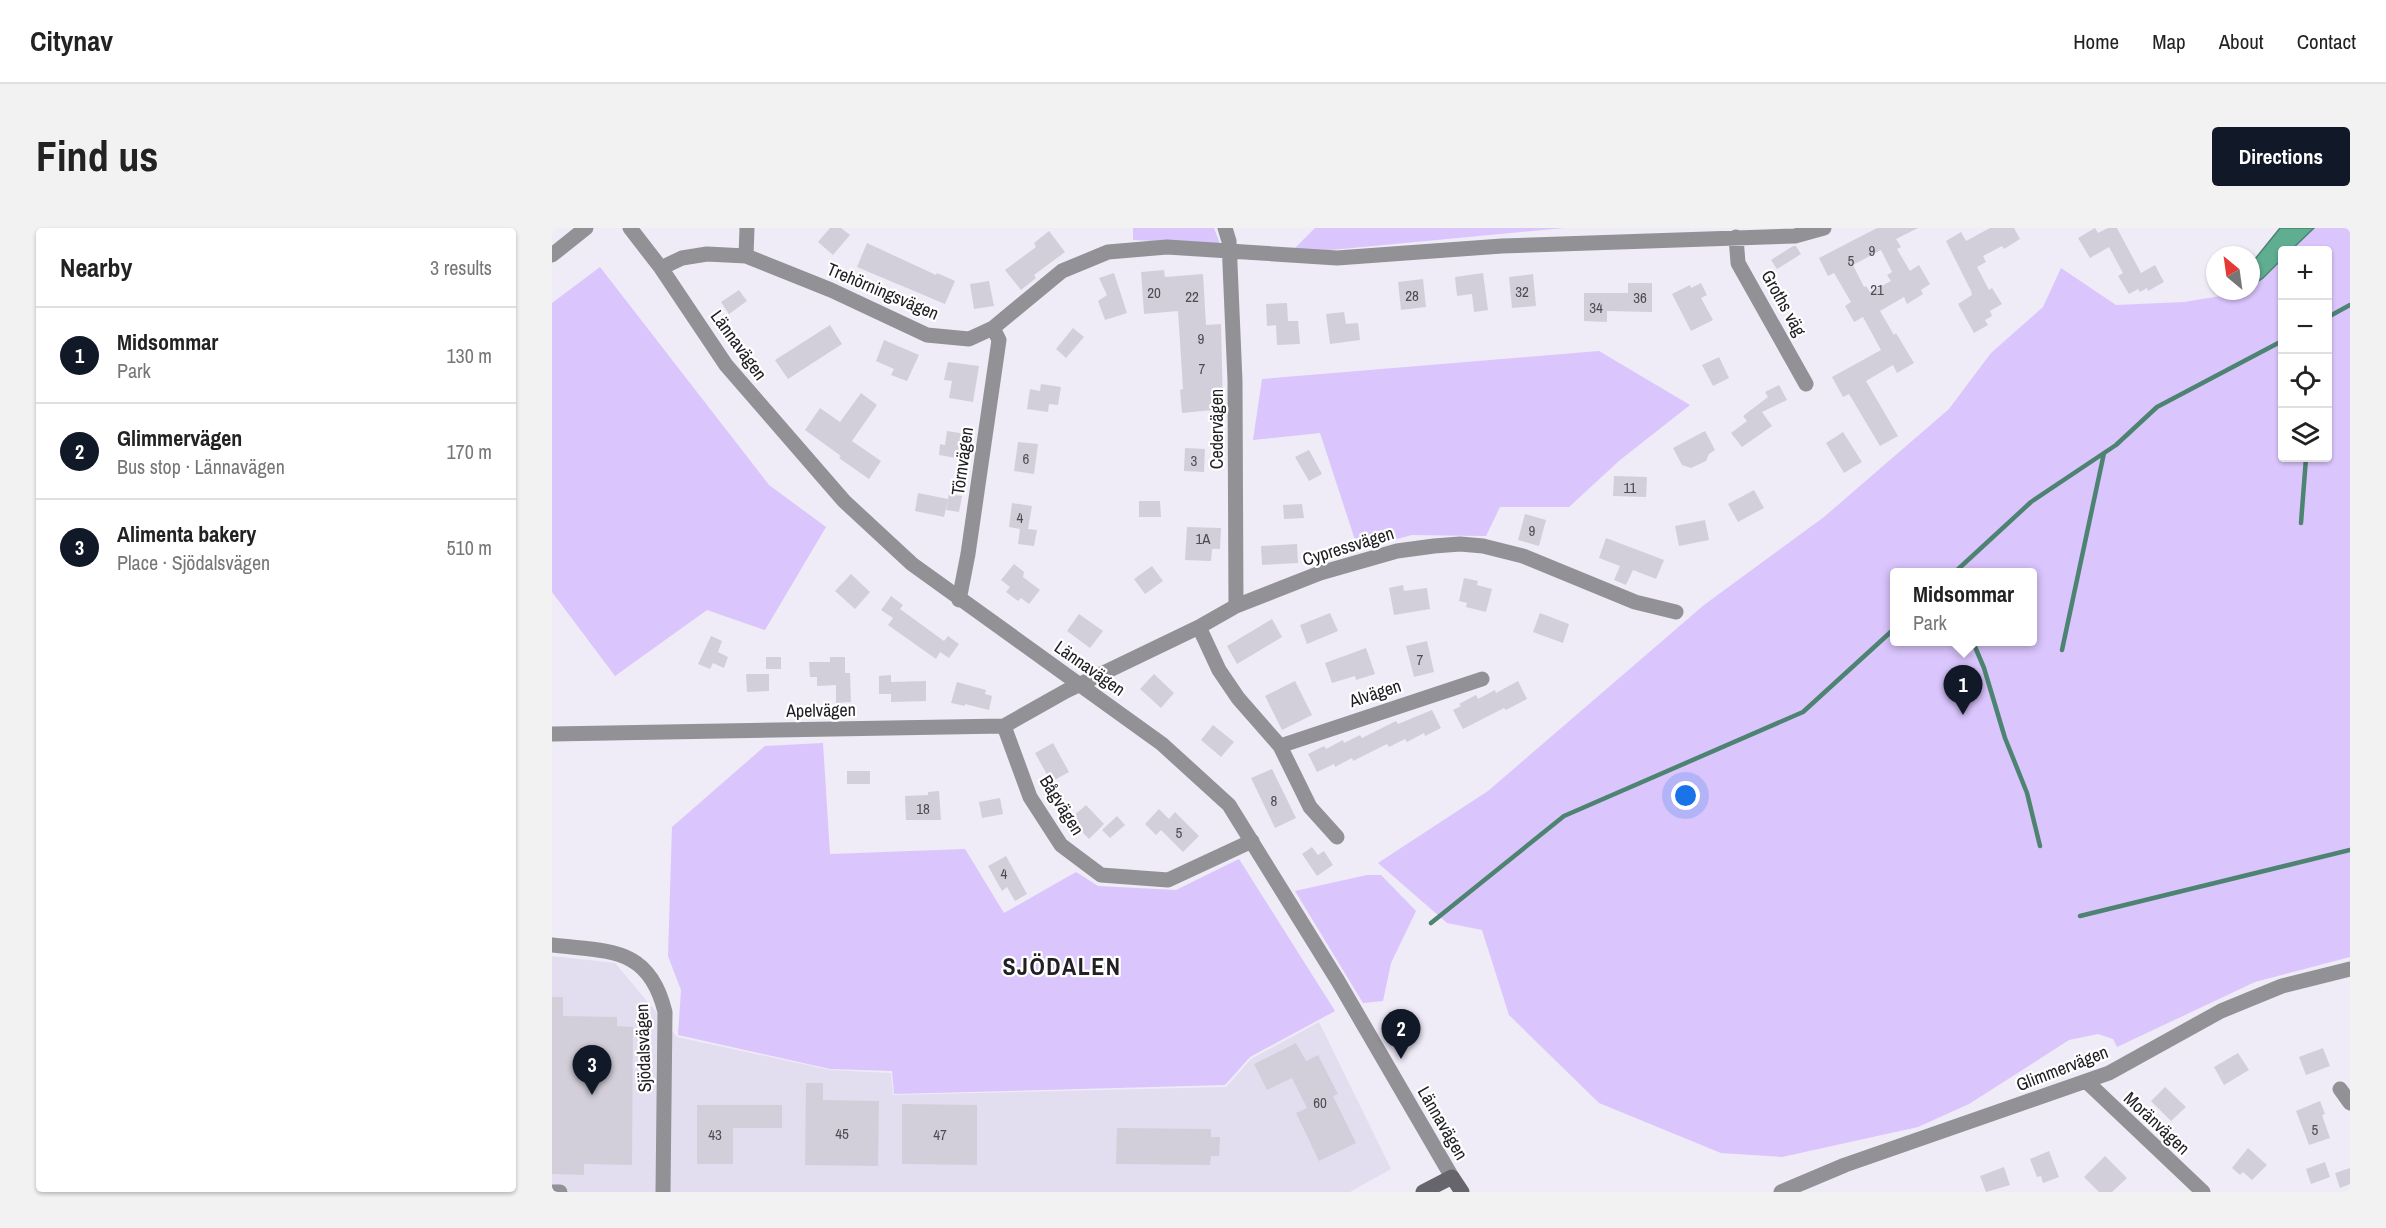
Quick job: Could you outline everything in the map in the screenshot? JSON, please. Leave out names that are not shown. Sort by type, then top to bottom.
[{"type":"main road","points":[[1424,1192],[1452,1177]]},
{"type":"main road","name":"Lännavägen","points":[[1452,1177],[1462,1192]]},
{"type":"street","points":[[552,255],[586,228]]},
{"type":"street","name":"Lännavägen","points":[[630,228],[661,268],[726,365],[844,501],[912,564],[1162,744],[1228,805],[1252,840],[1342,989],[1452,1177]]},
{"type":"street","points":[[746,256],[747,228]]},
{"type":"street","name":"Cedervägen","points":[[1225,228],[1229,241],[1236,381],[1236,606]]},
{"type":"street","name":"Trehörningsvägen","points":[[661,268],[682,258],[707,254],[746,256],[831,291],[927,335],[969,339],[993,328],[1062,271],[1108,252],[1167,247],[1337,258],[1502,246],[1796,236],[1824,228]]},
{"type":"street","name":"Groths väg","points":[[1736,237],[1738,263],[1806,384]]},
{"type":"street","name":"Törnvägen","points":[[959,600],[968,554],[999,340],[993,328]]},
{"type":"street","name":"Cypressvägen","points":[[1080,686],[1199,627],[1236,606],[1320,573],[1383,553],[1434,546],[1460,544],[1483,546],[1523,556],[1635,602],[1676,612]]},
{"type":"street","points":[[1199,627],[1219,670],[1280,746],[1310,807],[1337,837]]},
{"type":"street","name":"Alvägen","points":[[1280,746],[1482,679]]},
{"type":"street","name":"Apelvägen","points":[[552,735],[1004,726],[1080,686]]},
{"type":"street","name":"Bågvägen","points":[[1004,726],[1030,797],[1061,845],[1101,875],[1168,880],[1252,840]]},
{"type":"street","name":"Sjödalsvägen","points":[[552,945],[615,953],[637,961],[660,991],[665,1012],[663,1192]]},
{"type":"street","name":"Glimmervägen","points":[[1781,1192],[1845,1165],[2109,1073],[2221,1011],[2282,986],[2350,969]]},
{"type":"street","name":"Moränvägen","points":[[2086,1082],[2203,1192]]},
{"type":"street","points":[[2340,1089],[2350,1103]]},
{"type":"street","points":[[552,1192],[560,1192]]},
{"type":"shaded area","points":[[1133,228],[1214,228],[1220,244],[1133,240]]},
{"type":"shaded area","points":[[1315,228],[1564,228],[1289,254]]},
{"type":"shaded area","points":[[2280,228],[2314,228],[2295,246],[2278,246],[2278,263],[2260,280],[2260,253]]},
{"type":"shaded area","points":[[2314,228],[2350,228],[2350,957],[2255,982],[2117,1047],[2113,1039],[2098,1034],[2069,1040],[1969,1104],[1918,1127],[1782,1157],[1721,1153],[1599,1103],[1509,1015],[1482,930],[1447,923],[1378,863],[1488,791],[1704,605],[1824,517],[1949,409],[1991,353],[2043,307],[2061,268],[2116,305],[2184,302],[2206,298],[2260,300],[2260,280],[2278,263],[2278,462],[2332,462],[2332,246],[2295,246]]},
{"type":"shaded area","points":[[600,267],[769,485],[826,527],[765,630],[707,610],[615,676],[552,592],[552,303]]},
{"type":"shaded area","points":[[1599,351],[1690,405],[1620,460],[1569,507],[1500,507],[1486,536],[1412,535],[1358,549],[1320,433],[1253,440],[1262,379]]},
{"type":"shaded area","points":[[823,743],[830,854],[965,849],[1004,913],[1076,872],[1098,886],[1176,890],[1239,859],[1335,1011],[1250,1057],[1225,1085],[894,1094],[892,1071],[830,1069],[678,1035],[681,990],[668,956],[672,827],[765,746]]},
{"type":"shaded area","points":[[1367,875],[1381,875],[1416,911],[1391,963],[1383,1001],[1363,1003],[1295,891]]},
{"type":"shaded area","points":[[552,956],[615,963],[677,1037],[830,1070],[891,1073],[893,1095],[1226,1087],[1251,1059],[1319,1022],[1391,1169],[1350,1192],[552,1192]]},
{"type":"building","points":[[830,228],[841,228],[850,235],[833,255],[818,242]]},
{"type":"building","points":[[1877,228],[1918,228],[1896,239],[1901,247],[1897,249],[1910,271],[1919,265],[1930,284],[1921,290],[1923,294],[1907,304],[1904,297],[1880,311],[1914,363],[1897,373],[1893,365],[1866,381],[1898,436],[1880,446],[1849,394],[1843,397],[1832,377],[1881,350],[1863,317],[1854,322],[1845,306],[1851,302],[1834,273],[1828,276],[1819,258]],"holes":[[[1881,250],[1892,272],[1887,275],[1891,281],[1870,292],[1866,286],[1864,287],[1853,265]]]},
{"type":"building","points":[[1990,228],[2014,228],[2020,239],[2004,249],[2002,246],[1983,256],[1986,262],[1977,267],[1989,290],[1992,288],[2002,304],[1990,311],[1992,316],[1985,320],[1988,325],[1974,333],[1958,304],[1972,295],[1971,291],[1946,241],[1961,232],[1966,241]]},
{"type":"building","points":[[2095,228],[2098,233],[2108,228],[2117,228],[2141,273],[2155,265],[2164,282],[2148,291],[2147,288],[2140,292],[2138,289],[2129,294],[2118,276],[2123,273],[2109,247],[2090,258],[2078,238]]},
{"type":"building","points":[[1049,231],[1065,252],[1034,275],[1036,278],[1021,290],[1005,270],[1036,247],[1034,243]]},
{"type":"building","points":[[867,243],[936,275],[937,273],[955,281],[945,304],[857,267]]},
{"type":"building","points":[[1796,246],[1801,254],[1777,269],[1771,260]]},
{"type":"building","points":[[1164,270],[1165,277],[1203,274],[1206,325],[1221,324],[1223,409],[1182,413],[1180,390],[1183,389],[1178,311],[1144,314],[1141,272]]},
{"type":"building","points":[[1114,273],[1127,313],[1105,320],[1098,301],[1107,295],[1099,278]]},
{"type":"building","points":[[1483,273],[1488,310],[1474,312],[1472,294],[1457,296],[1455,277]]},
{"type":"building","points":[[1533,274],[1536,306],[1512,308],[1509,277]]},
{"type":"building","points":[[1423,279],[1426,307],[1401,310],[1398,282]]},
{"type":"building","points":[[989,281],[994,306],[974,309],[970,284]]},
{"type":"building","points":[[1628,283],[1652,283],[1652,312],[1607,311],[1607,322],[1584,321],[1584,293],[1628,293]]},
{"type":"building","points":[[1701,283],[1707,295],[1701,298],[1713,320],[1691,331],[1672,294],[1690,285],[1691,288]]},
{"type":"building","points":[[739,290],[747,301],[729,314],[721,302]]},
{"type":"building","points":[[1287,303],[1288,321],[1298,321],[1300,344],[1277,345],[1276,325],[1267,326],[1266,304]]},
{"type":"building","points":[[1344,312],[1346,324],[1358,323],[1360,340],[1330,344],[1326,314]]},
{"type":"building","points":[[830,325],[842,344],[788,379],[775,360]]},
{"type":"building","points":[[1073,328],[1084,337],[1066,358],[1056,349]]},
{"type":"building","points":[[884,340],[919,355],[907,381],[891,375],[894,369],[876,361]]},
{"type":"building","points":[[1719,357],[1729,378],[1713,386],[1702,365]]},
{"type":"building","points":[[948,362],[979,366],[973,402],[949,398],[952,381],[944,380]]},
{"type":"building","points":[[1041,384],[1061,387],[1058,405],[1049,404],[1048,412],[1027,409],[1030,389],[1040,391]]},
{"type":"building","points":[[1779,385],[1787,400],[1762,412],[1772,426],[1742,447],[1731,433],[1747,421],[1743,416],[1768,397],[1765,392]]},
{"type":"building","points":[[861,393],[877,405],[852,441],[881,461],[869,479],[805,430],[820,408],[840,422]]},
{"type":"building","points":[[947,431],[966,434],[962,459],[939,455],[940,444],[945,445]]},
{"type":"building","points":[[1705,431],[1715,450],[1709,454],[1706,461],[1691,468],[1682,465],[1673,448]]},
{"type":"building","points":[[1843,432],[1862,462],[1844,473],[1826,443]]},
{"type":"building","points":[[1018,442],[1038,444],[1034,474],[1014,471]]},
{"type":"building","points":[[1185,448],[1205,449],[1204,472],[1184,471]]},
{"type":"building","points":[[1309,450],[1322,474],[1309,481],[1295,457]]},
{"type":"building","points":[[1614,476],[1647,477],[1646,497],[1613,496]]},
{"type":"building","points":[[1754,490],[1764,508],[1738,522],[1728,504]]},
{"type":"building","points":[[918,493],[948,499],[944,517],[915,511]]},
{"type":"building","points":[[949,494],[962,496],[959,512],[946,510]]},
{"type":"building","points":[[1139,501],[1160,501],[1161,517],[1139,517]]},
{"type":"building","points":[[1012,503],[1032,506],[1028,529],[1037,530],[1034,546],[1018,544],[1020,529],[1009,527]]},
{"type":"building","points":[[1302,504],[1304,518],[1284,519],[1283,505]]},
{"type":"building","points":[[1525,514],[1546,520],[1539,546],[1518,540]]},
{"type":"building","points":[[1705,520],[1709,540],[1679,546],[1675,526]]},
{"type":"building","points":[[1187,527],[1221,528],[1220,549],[1212,549],[1211,561],[1185,560]]},
{"type":"building","points":[[1606,538],[1664,560],[1656,579],[1633,570],[1626,585],[1614,580],[1620,566],[1599,558]]},
{"type":"building","points":[[1297,544],[1298,563],[1262,565],[1261,546]]},
{"type":"building","points":[[1014,564],[1024,572],[1023,577],[1040,590],[1029,604],[1021,598],[1018,601],[1006,592],[1010,587],[1001,580]]},
{"type":"building","points":[[1152,566],[1163,581],[1145,594],[1134,579]]},
{"type":"building","points":[[851,574],[870,592],[855,609],[835,591]]},
{"type":"building","points":[[1464,578],[1478,581],[1477,585],[1492,589],[1486,612],[1466,607],[1467,603],[1459,601]]},
{"type":"building","points":[[1403,585],[1404,591],[1427,588],[1430,609],[1394,615],[1389,588]]},
{"type":"building","points":[[891,596],[903,605],[900,609],[944,641],[948,636],[959,644],[949,658],[940,652],[936,659],[888,625],[893,618],[881,610]]},
{"type":"building","points":[[1330,613],[1338,631],[1307,644],[1300,625]]},
{"type":"building","points":[[1540,613],[1569,624],[1563,643],[1533,632]]},
{"type":"building","points":[[1079,614],[1103,631],[1090,648],[1067,631]]},
{"type":"building","points":[[1272,619],[1282,637],[1237,664],[1227,646]]},
{"type":"building","points":[[711,636],[722,641],[718,652],[728,657],[724,668],[713,663],[710,669],[698,664]]},
{"type":"building","points":[[1427,641],[1434,672],[1414,677],[1406,646]]},
{"type":"building","points":[[1366,648],[1375,674],[1356,680],[1355,676],[1332,683],[1325,663]]},
{"type":"building","points":[[766,657],[781,657],[781,669],[766,669]]},
{"type":"building","points":[[830,657],[845,657],[845,673],[850,673],[851,702],[836,703],[836,685],[817,686],[817,677],[810,677],[809,662],[830,662]]},
{"type":"building","points":[[746,674],[769,674],[769,691],[747,692]]},
{"type":"building","points":[[1154,674],[1174,693],[1161,708],[1140,689]]},
{"type":"building","points":[[891,675],[891,682],[926,681],[926,701],[891,702],[891,694],[879,694],[879,676]]},
{"type":"building","points":[[1295,681],[1312,715],[1282,730],[1265,696]]},
{"type":"building","points":[[1518,681],[1527,699],[1463,729],[1453,710],[1461,706],[1459,704],[1476,695],[1478,699],[1495,690],[1496,693]]},
{"type":"building","points":[[957,682],[986,690],[985,694],[992,696],[989,710],[951,703]]},
{"type":"building","points":[[1432,710],[1441,728],[1425,736],[1424,733],[1407,742],[1405,739],[1389,747],[1387,744],[1353,761],[1352,758],[1335,767],[1334,764],[1317,772],[1308,754],[1324,746],[1326,749],[1343,740],[1344,743],[1360,735],[1362,738],[1396,721],[1398,724]]},
{"type":"building","points":[[1213,725],[1234,742],[1221,757],[1201,740]]},
{"type":"building","points":[[1053,743],[1069,772],[1051,782],[1035,753]]},
{"type":"building","points":[[1272,769],[1296,818],[1275,828],[1251,778]]},
{"type":"building","points":[[847,771],[870,771],[870,784],[847,784]]},
{"type":"building","points":[[939,791],[941,820],[906,820],[905,796],[928,795],[928,792]]},
{"type":"building","points":[[1000,798],[1003,814],[982,818],[979,802]]},
{"type":"building","points":[[1086,805],[1104,824],[1089,839],[1070,819]]},
{"type":"building","points":[[1159,809],[1169,819],[1175,812],[1199,836],[1183,852],[1161,830],[1156,835],[1145,824]]},
{"type":"building","points":[[1117,816],[1125,825],[1110,838],[1102,830]]},
{"type":"building","points":[[1312,847],[1318,855],[1324,851],[1333,865],[1317,876],[1302,854]]},
{"type":"building","points":[[1006,856],[1027,894],[1015,901],[1007,887],[1002,891],[988,866]]},
{"type":"building","points":[[552,997],[563,997],[563,1016],[617,1017],[617,1026],[633,1027],[632,1165],[584,1164],[584,1175],[552,1174]]},
{"type":"building","points":[[1296,1043],[1306,1061],[1318,1055],[1338,1094],[1333,1096],[1356,1143],[1319,1161],[1296,1113],[1307,1108],[1292,1078],[1267,1090],[1254,1064]]},
{"type":"building","points":[[2323,1048],[2330,1066],[2306,1075],[2299,1057]]},
{"type":"building","points":[[2238,1053],[2249,1070],[2224,1085],[2214,1067]]},
{"type":"building","points":[[806,1083],[823,1083],[823,1100],[879,1101],[878,1166],[805,1165]]},
{"type":"building","points":[[2165,1087],[2186,1107],[2171,1121],[2151,1101]]},
{"type":"building","points":[[2320,1101],[2330,1138],[2309,1145],[2296,1111]]},
{"type":"building","points":[[902,1104],[977,1105],[977,1165],[902,1164]]},
{"type":"building","points":[[697,1105],[782,1105],[782,1128],[733,1128],[733,1164],[697,1164]]},
{"type":"building","points":[[1117,1128],[1211,1129],[1211,1137],[1220,1137],[1219,1156],[1211,1156],[1210,1165],[1116,1164]]},
{"type":"building","points":[[2248,1148],[2267,1165],[2252,1180],[2243,1172],[2240,1175],[2232,1168]]},
{"type":"building","points":[[2049,1151],[2059,1177],[2043,1183],[2041,1176],[2037,1177],[2030,1159]]},
{"type":"building","points":[[2105,1156],[2127,1178],[2112,1192],[2099,1192],[2084,1177]]},
{"type":"building","points":[[2325,1162],[2330,1177],[2311,1184],[2306,1169]]},
{"type":"building","points":[[2004,1167],[2010,1185],[1986,1192],[1980,1176]]},
{"type":"building","points":[[2350,1168],[2350,1184],[2340,1188],[2335,1173]]},
{"type":"waterway","points":[[2332,315],[2350,305]]},
{"type":"waterway","points":[[1959,568],[2031,502],[2116,445],[2157,407],[2278,343]]},
{"type":"waterway","points":[[2062,650],[2104,453]]},
{"type":"waterway","points":[[2301,523],[2306,462]]},
{"type":"waterway","points":[[1431,923],[1564,816],[1803,712],[1890,633]]},
{"type":"waterway","points":[[1975,646],[1984,668],[2005,738],[2027,793],[2040,846]]},
{"type":"waterway","points":[[2080,916],[2350,850]]},
{"type":"place","name":"Midsommar","points":[[1963,715]]},
{"type":"place","name":"Glimmervägen","points":[[1401,1059]]},
{"type":"place","name":"Alimenta bakery","points":[[592,1095]]},
{"type":"district","name":"SJÖDALEN","points":[[1062,966]]}]
